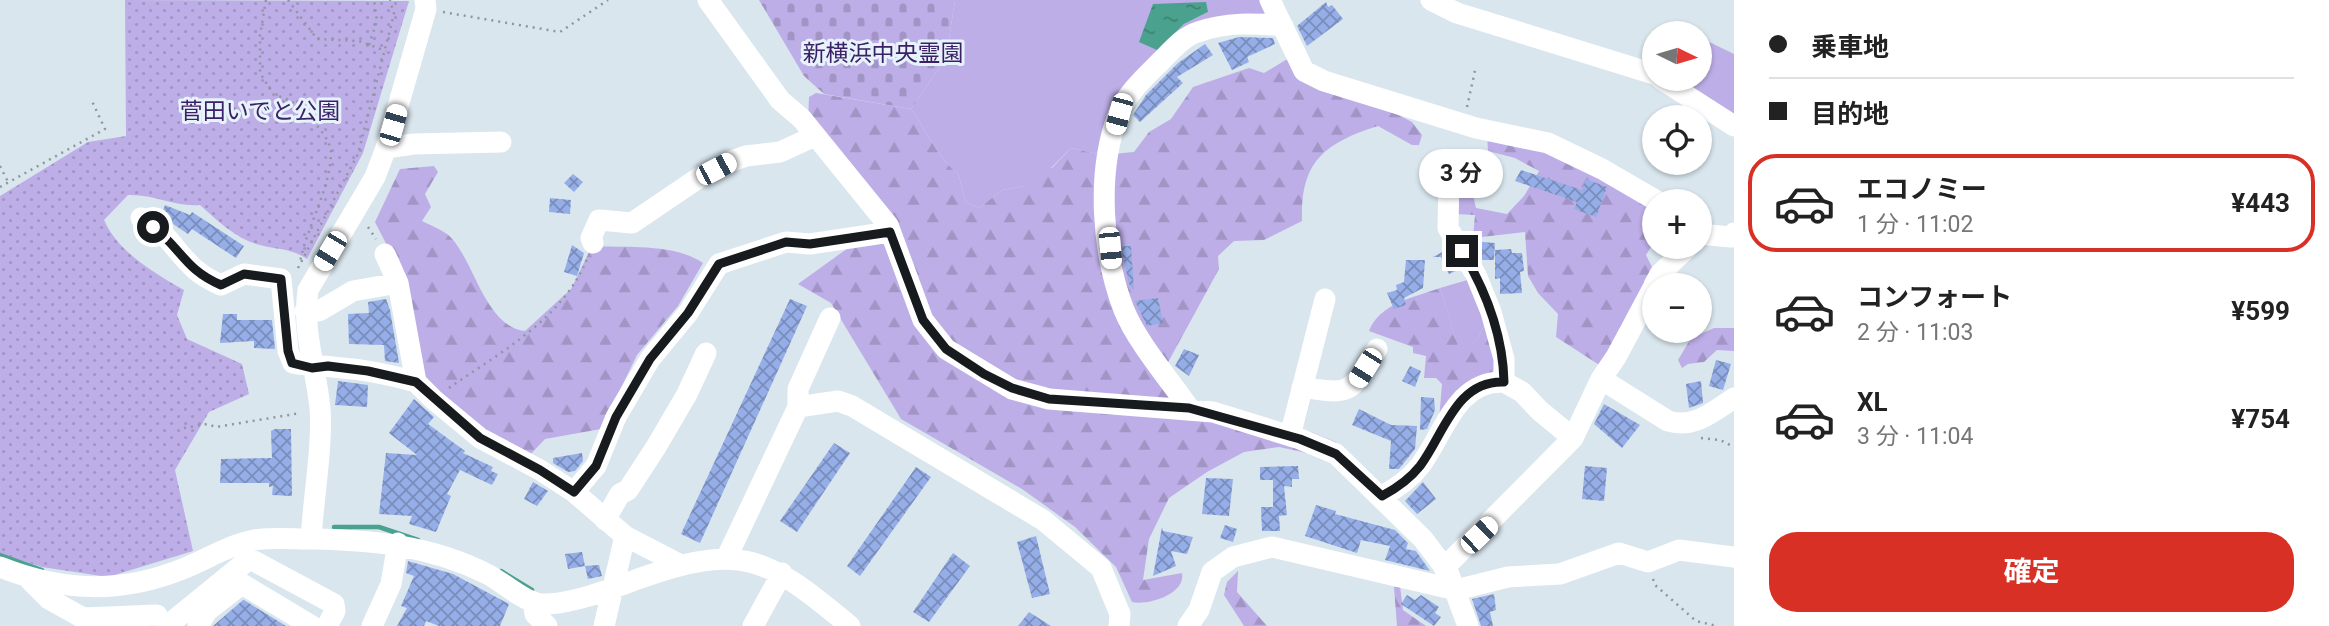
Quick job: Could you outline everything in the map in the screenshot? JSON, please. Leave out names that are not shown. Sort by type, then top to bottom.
[{"type":"street","points":[[708,0],[780,100],[815,136],[878,211],[890,232],[923,320],[946,349],[984,374],[1012,388],[1049,399],[1189,408],[1290,436],[1336,454],[1382,496],[1423,539],[1456,590],[1468,626]]},
{"type":"street","points":[[1270,0],[1304,71],[1324,80],[1463,124],[1548,143],[1642,192]]},
{"type":"street","points":[[1431,0],[1457,13],[1642,70]]},
{"type":"street","points":[[311,539],[320,410],[312,368],[303,285],[375,177],[386,149],[426,4]]},
{"type":"street","points":[[1189,408],[1125,312],[1112,269],[1106,206],[1108,152],[1119,114],[1135,88],[1176,46],[1197,32],[1232,25],[1283,26]]},
{"type":"street","points":[[1680,91],[1734,126]]},
{"type":"street","points":[[593,243],[591,238],[599,220],[640,225],[700,177],[746,156],[780,152],[815,136]]},
{"type":"street","points":[[386,149],[414,144],[501,142]]},
{"type":"street","points":[[1449,176],[1448,228],[1476,275],[1491,312],[1504,359],[1504,382]]},
{"type":"street","points":[[141,218],[166,237],[180,258],[204,278],[221,285],[244,274],[281,279],[288,351],[292,363],[312,368],[328,366],[368,371],[416,382],[480,438],[540,470],[574,492],[625,536],[679,564]]},
{"type":"street","points":[[574,492],[596,466],[616,417],[650,359],[688,313],[719,264],[786,242],[810,244],[890,232]]},
{"type":"street","points":[[1712,236],[1731,237],[1734,233]]},
{"type":"street","points":[[385,254],[398,283],[416,382]]},
{"type":"street","points":[[1661,273],[1676,259]]},
{"type":"street","points":[[303,285],[319,311],[353,291],[398,283]]},
{"type":"street","points":[[1290,436],[1325,299]]},
{"type":"street","points":[[1444,568],[1573,438],[1601,379],[1616,358],[1642,309]]},
{"type":"street","points":[[726,559],[798,407],[798,389],[830,318]]},
{"type":"street","points":[[1302,387],[1339,393],[1353,387],[1377,349]]},
{"type":"street","points":[[605,520],[620,494],[628,490],[656,447],[687,394],[706,353]]},
{"type":"street","points":[[1601,379],[1668,421],[1680,424],[1698,421],[1734,398]]},
{"type":"street","points":[[1382,496],[1407,482],[1420,466],[1459,400],[1493,382],[1504,382],[1522,392],[1573,438]]},
{"type":"street","points":[[798,407],[838,401],[852,406],[1044,520],[1101,568],[1120,614],[1119,626]]},
{"type":"street","points":[[604,626],[625,536]]},
{"type":"street","points":[[0,567],[28,578],[81,588],[133,584],[175,572],[253,540],[311,539],[398,543],[485,573],[533,602],[547,605],[611,588],[679,564],[726,559],[758,563],[782,573],[850,626]]},
{"type":"street","points":[[372,626],[391,584],[398,543]]},
{"type":"street","points":[[157,622],[240,545]]},
{"type":"street","points":[[1188,626],[1199,610],[1212,572],[1233,557],[1272,547],[1456,590],[1507,577],[1560,574],[1619,553],[1648,562],[1679,550],[1734,557]]},
{"type":"street","points":[[28,578],[49,598],[83,618],[157,622],[248,561],[254,561],[334,604],[335,611],[327,626]]},
{"type":"street","points":[[753,626],[782,573]]},
{"type":"street","points":[[198,626],[207,611],[242,584],[312,626]]},
{"type":"street","points":[[533,602],[535,614],[547,626]]},
{"type":"path","points":[[266,0],[260,35],[260,73],[274,95],[296,101],[322,132],[331,151],[303,285]]},
{"type":"path","points":[[288,0],[317,39],[369,45],[386,51]]},
{"type":"path","points":[[369,45],[377,21],[374,0]]},
{"type":"path","points":[[303,285],[358,154],[394,14],[390,0]]},
{"type":"path","points":[[426,4],[560,32],[608,0]]},
{"type":"path","points":[[1463,124],[1476,66]]},
{"type":"path","points":[[0,187],[105,129],[91,99]]},
{"type":"path","points":[[0,166],[8,183]]},
{"type":"path","points":[[356,207],[385,254]]},
{"type":"path","points":[[433,399],[538,324],[574,288],[593,243]]},
{"type":"path","points":[[184,428],[207,424],[216,427],[320,410]]},
{"type":"path","points":[[1698,438],[1720,440],[1734,447]]},
{"type":"path","points":[[1648,562],[1655,585],[1696,621],[1717,626]]},
{"type":"green space","name":"菅田いでと公園","points":[[125,0],[409,1],[363,153],[307,259],[290,251],[243,239],[200,205],[128,195],[104,220],[128,252],[149,269],[184,290],[177,315],[187,339],[242,364],[249,394],[209,412],[175,470],[193,551],[108,577],[42,567],[0,554],[0,196],[88,142],[126,136]]},
{"type":"green space","name":"新横浜中央霊園","points":[[759,0],[955,0],[946,58],[911,109],[824,94],[804,76]]},
{"type":"green space","points":[[955,0],[1259,0],[1268,13],[1219,18],[1175,38],[1102,155],[1071,148],[1041,178],[1025,186],[1002,190],[979,208],[966,202],[958,173],[939,153],[911,109],[946,58]],"holes":[[[1153,4],[1208,12],[1184,24],[1157,49]]]},
{"type":"green space","points":[[1712,43],[1734,54],[1734,118],[1691,91],[1712,91]]},
{"type":"green space","points":[[1289,58],[1412,122],[1422,135],[1419,145],[1412,145],[1378,126],[1330,148],[1311,169],[1305,184],[1302,221],[1264,240],[1234,241],[1218,256],[1219,269],[1166,366],[1190,406],[1311,432],[1336,442],[1339,450],[1334,459],[1279,447],[1244,452],[1207,472],[1169,498],[1149,539],[1143,580],[1182,573],[1182,580],[1178,587],[1164,597],[1147,602],[1132,602],[1116,567],[1075,527],[1022,489],[901,419],[831,303],[798,284],[848,248],[896,236],[808,120],[809,97],[816,93],[911,109],[939,153],[958,173],[966,202],[979,208],[1002,190],[1025,186],[1036,175],[1041,178],[1046,169],[1052,168],[1071,148],[1102,155],[1134,152],[1149,132],[1171,119],[1193,87],[1249,68],[1264,73]]},
{"type":"green space","points":[[1487,133],[1542,145],[1642,201],[1642,259],[1648,259],[1655,273],[1642,273],[1642,297],[1604,368],[1556,337],[1558,314],[1538,293],[1528,276],[1525,232],[1473,238],[1475,215],[1455,214],[1459,192],[1473,195],[1476,208],[1507,214],[1524,196],[1539,171],[1515,158],[1488,151]]},
{"type":"green space","points":[[434,166],[438,172],[425,194],[431,207],[422,221],[447,234],[456,244],[489,304],[499,317],[511,326],[525,331],[571,289],[592,246],[664,249],[703,263],[678,306],[637,355],[601,429],[545,439],[528,457],[481,435],[417,376],[404,279],[375,222],[400,169]]},
{"type":"green space","points":[[1474,278],[1489,316],[1477,340],[1459,350],[1440,288]]},
{"type":"green space","points":[[1440,288],[1459,349],[1477,340],[1489,316],[1500,360],[1492,373],[1456,391],[1439,420],[1442,384],[1436,378],[1424,378],[1426,356],[1413,353],[1413,347],[1369,331],[1374,322],[1389,308]]},
{"type":"green space","points":[[1734,328],[1734,351],[1717,350],[1704,362],[1688,364],[1682,368],[1678,360],[1688,343],[1712,343],[1712,329]]},
{"type":"green space","points":[[1238,571],[1237,592],[1267,626],[1244,626],[1224,595],[1227,582]]},
{"type":"green space","points":[[1400,586],[1403,610],[1426,626],[1397,626],[1394,587]]},
{"type":"water","points":[[1206,2],[1208,12],[1184,24],[1157,50],[1139,42],[1153,4]]},
{"type":"building","points":[[1326,2],[1328,7],[1332,5],[1343,19],[1307,46],[1297,26]]},
{"type":"building","points":[[1239,37],[1273,38],[1275,44],[1247,57],[1249,62],[1232,70],[1218,43]]},
{"type":"building","points":[[1205,44],[1213,55],[1177,77],[1183,83],[1140,122],[1133,115],[1146,95],[1178,63]]},
{"type":"building","points":[[1521,170],[1582,190],[1586,179],[1607,187],[1596,217],[1574,209],[1577,202],[1515,181]]},
{"type":"building","points":[[573,174],[583,182],[574,192],[564,183]]},
{"type":"building","points":[[550,198],[571,200],[570,214],[549,212]]},
{"type":"building","points":[[165,205],[190,215],[192,212],[244,246],[236,258],[192,229],[188,234],[161,216]]},
{"type":"building","points":[[1471,241],[1495,243],[1494,260],[1482,260]]},
{"type":"building","points":[[572,245],[584,253],[577,276],[564,272]]},
{"type":"building","points":[[1121,246],[1131,246],[1134,291],[1129,284]]},
{"type":"building","points":[[1511,249],[1512,253],[1522,253],[1522,293],[1500,294],[1500,278],[1495,279],[1495,250]]},
{"type":"building","points":[[1446,250],[1458,270],[1449,274],[1441,257],[1433,257]]},
{"type":"building","points":[[1406,260],[1425,260],[1423,288],[1404,298],[1406,305],[1394,309],[1387,293],[1397,290],[1396,285],[1404,282]]},
{"type":"building","points":[[1158,298],[1163,323],[1147,326],[1135,301]]},
{"type":"building","points":[[386,299],[399,363],[385,361],[384,345],[349,344],[348,314],[369,313],[368,302]]},
{"type":"building","points":[[790,299],[807,306],[700,543],[681,534]]},
{"type":"building","points":[[223,314],[237,314],[237,320],[272,320],[275,349],[254,348],[254,341],[220,343]]},
{"type":"building","points":[[1184,349],[1199,355],[1189,376],[1175,366]]},
{"type":"building","points":[[1716,360],[1731,364],[1723,390],[1709,386]]},
{"type":"building","points":[[1410,366],[1421,371],[1415,387],[1402,381]]},
{"type":"building","points":[[338,381],[368,385],[367,407],[335,405]]},
{"type":"building","points":[[1701,381],[1703,403],[1689,408],[1686,384]]},
{"type":"building","points":[[1421,397],[1434,398],[1435,410],[1427,429],[1420,430]]},
{"type":"building","points":[[414,399],[434,417],[428,424],[465,451],[463,453],[493,467],[491,471],[498,474],[492,485],[460,470],[447,494],[451,496],[436,532],[409,524],[412,516],[379,514],[386,453],[417,455],[389,433]]},
{"type":"building","points":[[1604,404],[1640,425],[1622,448],[1594,424]]},
{"type":"building","points":[[1359,409],[1391,425],[1417,426],[1415,449],[1399,469],[1389,469],[1391,441],[1352,425]]},
{"type":"building","points":[[291,429],[292,496],[272,495],[273,486],[269,487],[269,483],[220,483],[221,459],[272,458],[271,431]]},
{"type":"building","points":[[834,443],[850,453],[797,532],[780,521]]},
{"type":"building","points":[[582,453],[583,461],[575,471],[568,472],[553,463],[553,458]]},
{"type":"building","points":[[1298,466],[1299,479],[1292,479],[1292,487],[1284,486],[1287,515],[1279,516],[1280,531],[1262,531],[1261,507],[1273,507],[1273,480],[1260,480],[1260,467]]},
{"type":"building","points":[[1585,466],[1607,468],[1604,501],[1582,499]]},
{"type":"building","points":[[916,467],[931,477],[860,576],[847,566]]},
{"type":"building","points":[[1206,478],[1233,479],[1229,516],[1202,514]]},
{"type":"building","points":[[533,482],[548,491],[537,506],[524,499]]},
{"type":"building","points":[[1423,482],[1436,499],[1417,514],[1405,501]]},
{"type":"building","points":[[1316,505],[1336,511],[1335,514],[1395,530],[1408,543],[1406,549],[1416,551],[1430,571],[1385,560],[1390,546],[1361,540],[1357,553],[1305,536]]},
{"type":"building","points":[[1225,525],[1237,529],[1233,542],[1220,538]]},
{"type":"building","points":[[1162,527],[1163,531],[1193,537],[1187,554],[1171,551],[1176,566],[1153,576]]},
{"type":"building","points":[[1036,536],[1050,594],[1032,598],[1017,542]]},
{"type":"building","points":[[582,552],[585,566],[568,569],[565,554]]},
{"type":"building","points":[[953,553],[970,566],[929,622],[913,612]]},
{"type":"building","points":[[408,561],[453,574],[509,604],[500,626],[439,626],[426,621],[424,626],[397,626],[407,608],[401,606],[414,576],[406,573]]},
{"type":"building","points":[[599,565],[602,576],[588,579],[585,566]]},
{"type":"building","points":[[1494,594],[1496,610],[1490,612],[1493,626],[1481,626],[1472,599]]},
{"type":"building","points":[[1407,595],[1415,600],[1421,595],[1439,607],[1435,613],[1441,617],[1434,626],[1401,604]]},
{"type":"building","points":[[244,600],[286,626],[213,626]]},
{"type":"building","points":[[1029,612],[1051,626],[1018,626]]},
{"type":"waterway","points":[[334,527],[379,527],[418,540]]},
{"type":"waterway","points":[[0,555],[42,570]]},
{"type":"waterway","points":[[501,571],[532,590]]},
{"type":"route","points":[[153,227],[166,237],[180,258],[204,278],[221,285],[244,274],[281,279],[288,351],[292,363],[312,368],[328,366],[368,371],[416,382],[480,438],[540,470],[574,492],[596,466],[609,440],[616,417],[650,359],[688,313],[719,264],[786,242],[810,244],[890,232],[923,320],[946,349],[984,374],[1012,388],[1049,399],[1213,412],[1300,439],[1336,454],[1382,496],[1407,482],[1420,466],[1459,400],[1493,382],[1504,382],[1504,359],[1491,312],[1476,275],[1462,251]]}]
